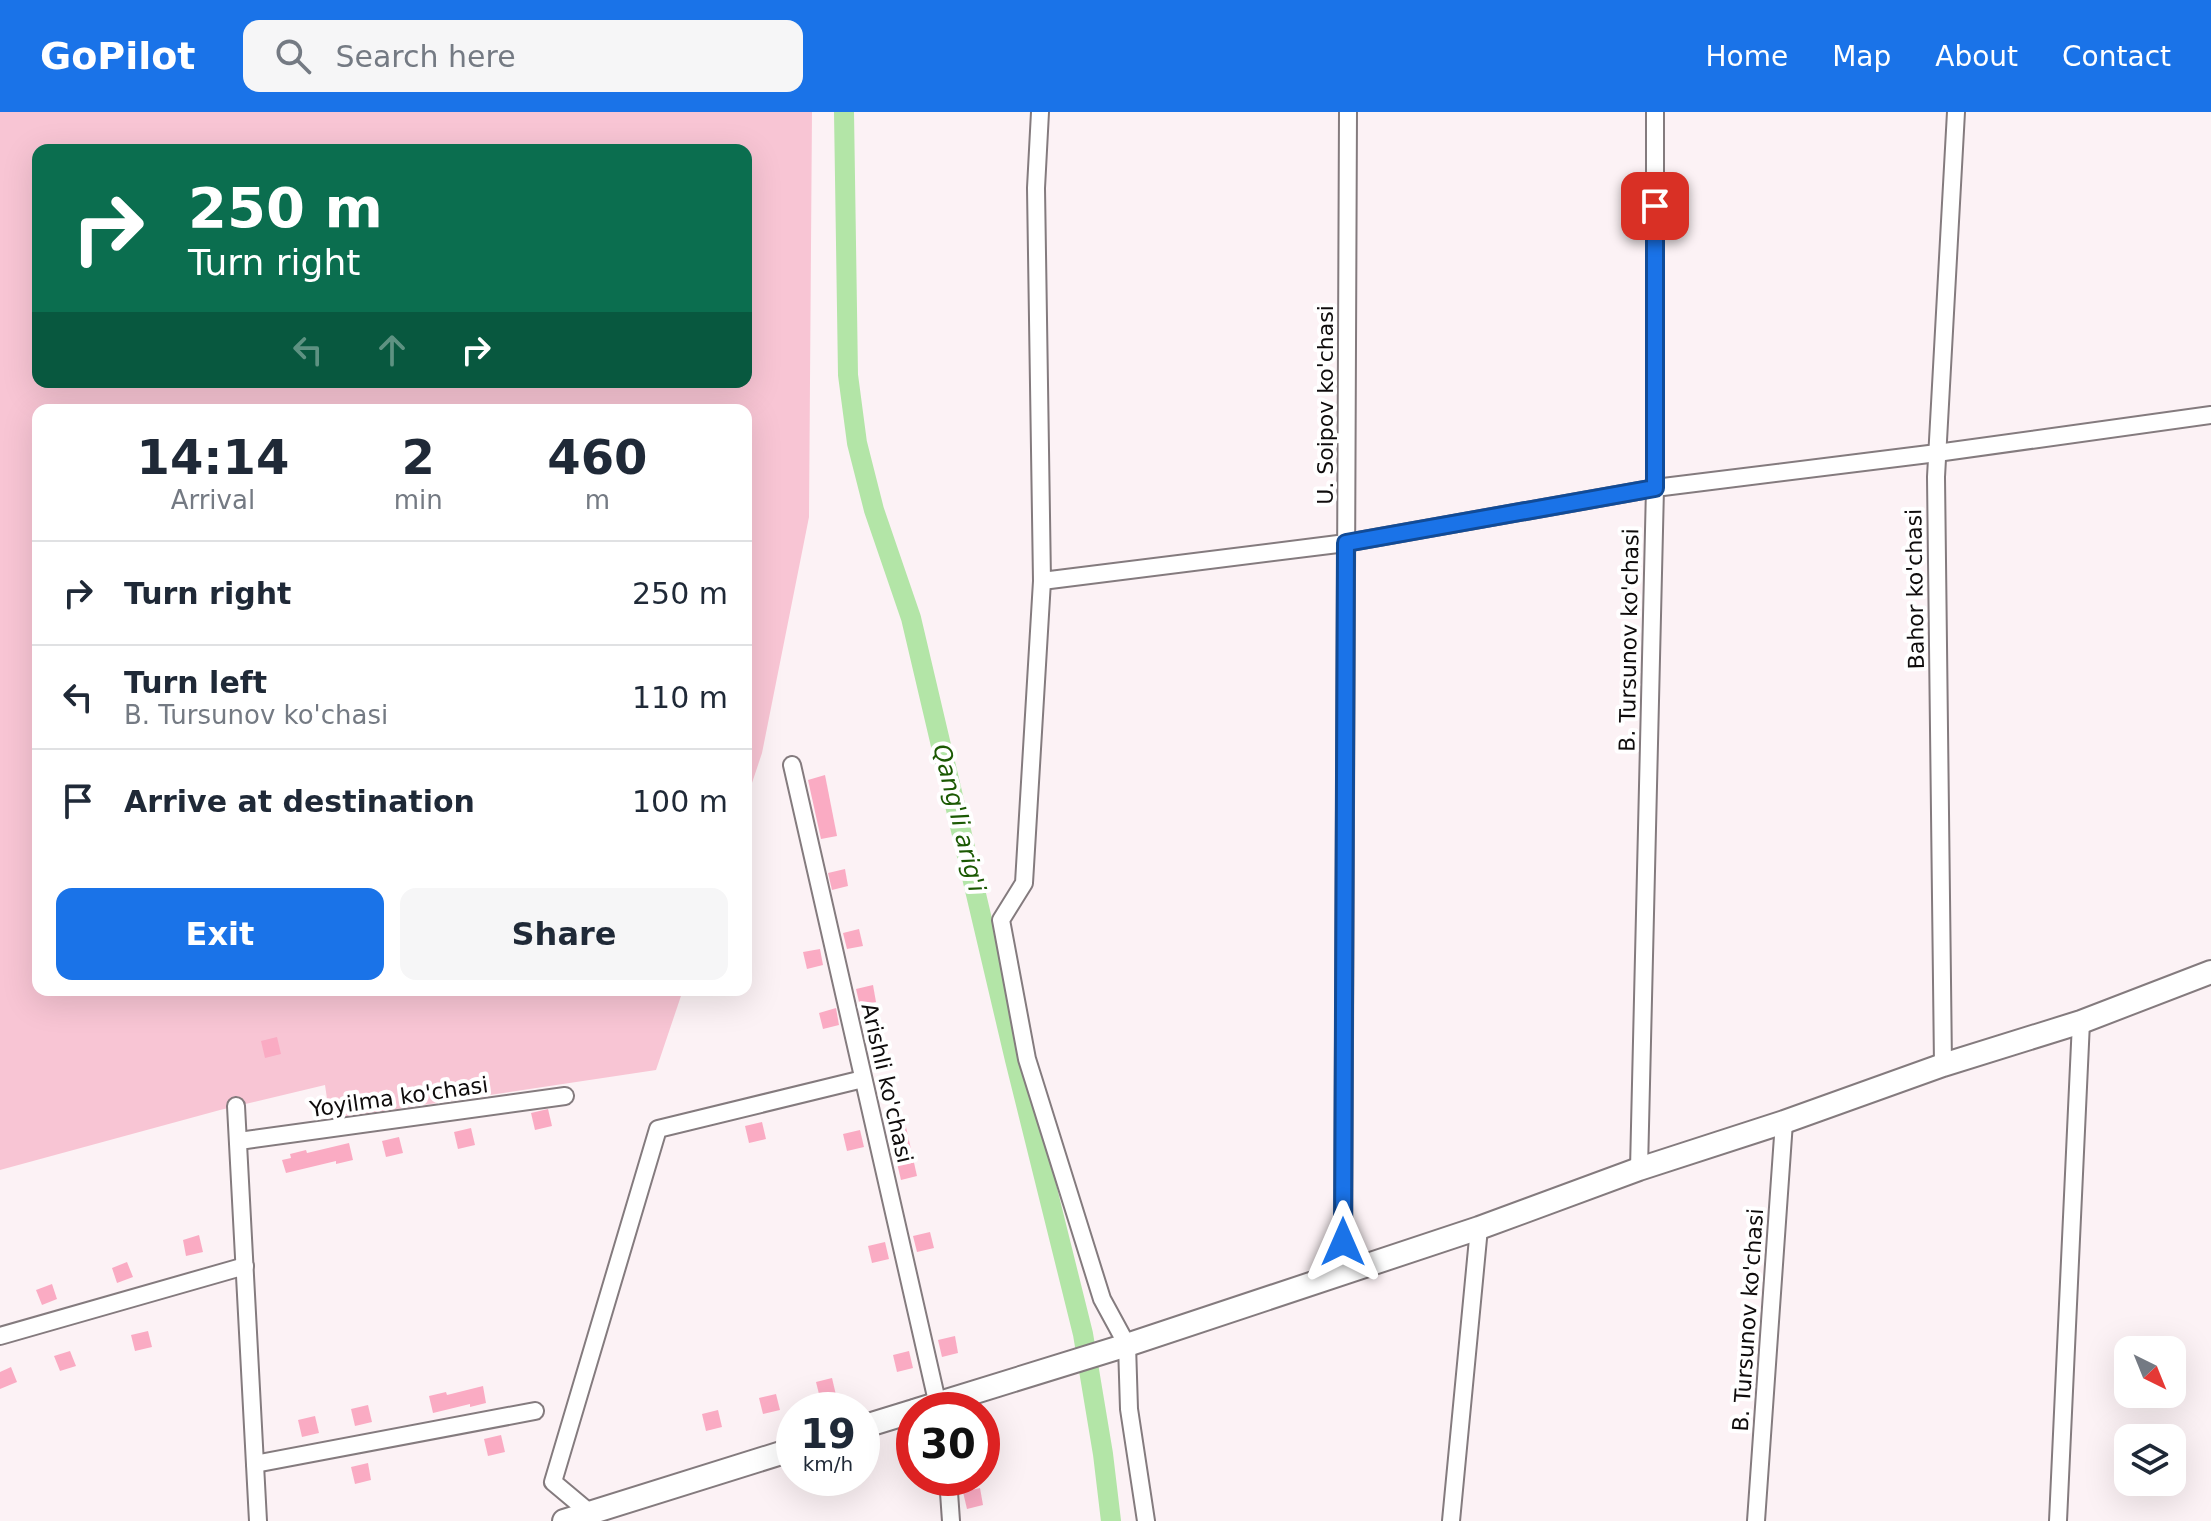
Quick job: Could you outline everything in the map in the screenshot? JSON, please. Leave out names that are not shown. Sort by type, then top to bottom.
[{"type":"street","points":[[1040,112],[1036,188],[1042,581],[1024,883],[1001,920],[1027,1059],[1102,1299],[1122,1347],[1146,1521]]},
{"type":"street","name":"U. Soipov ko'chasi","points":[[1343,1273],[1348,112]]},
{"type":"street","name":"B. Tursunov ko'chasi","points":[[1639,1169],[1655,488],[1655,112]]},
{"type":"street","name":"Bahor ko'chasi","points":[[1943,1065],[1936,477],[1956,112]]},
{"type":"street","points":[[1042,581],[1346,543],[1655,488],[2211,415]]},
{"type":"street","name":"Arishli ko'chasi","points":[[792,765],[863,1079],[924,1392]]},
{"type":"street","points":[[980,1392],[1479,1228],[1639,1169],[1784,1122],[1943,1065],[2081,1022],[2211,972]]},
{"type":"street","points":[[2058,1521],[2081,1022]]},
{"type":"street","points":[[590,1517],[553,1482],[658,1129],[863,1079]]},
{"type":"street","name":"Yoyilma ko'chasi","points":[[239,1141],[565,1096]]},
{"type":"street","points":[[236,1106],[258,1521]]},
{"type":"street","name":"B. Tursunov ko'chasi","points":[[1756,1521],[1784,1122]]},
{"type":"street","points":[[1451,1521],[1479,1228]]},
{"type":"street","points":[[0,1336],[245,1266]]},
{"type":"street","points":[[255,1464],[535,1411]]},
{"type":"street","points":[[564,1521],[590,1517],[776,1455]]},
{"type":"street","points":[[949,1496],[951,1521]]},
{"type":"shaded area","points":[[0,112],[812,112],[809,517],[762,753],[752,783],[752,404],[32,404],[32,996],[681,996],[656,1070],[330,1119],[325,1085],[0,1170]]},
{"type":"building","points":[[825,775],[837,836],[821,839],[808,780]]},
{"type":"building","points":[[845,869],[848,886],[832,890],[828,873]]},
{"type":"building","points":[[859,929],[863,946],[847,949],[843,933]]},
{"type":"building","points":[[820,949],[823,965],[807,969],[803,952]]},
{"type":"building","points":[[873,985],[876,1002],[860,1006],[856,989]]},
{"type":"building","points":[[836,1008],[839,1025],[823,1029],[819,1013]]},
{"type":"building","points":[[277,1037],[281,1054],[265,1058],[261,1041]]},
{"type":"building","points":[[887,1047],[891,1064],[875,1068],[871,1051]]},
{"type":"building","points":[[548,1109],[552,1126],[535,1130],[531,1113]]},
{"type":"building","points":[[904,1118],[917,1176],[901,1180],[887,1121]]},
{"type":"building","points":[[762,1122],[766,1139],[749,1143],[745,1126]]},
{"type":"building","points":[[471,1128],[475,1145],[458,1149],[454,1132]]},
{"type":"building","points":[[860,1130],[864,1147],[847,1151],[843,1134]]},
{"type":"building","points":[[399,1137],[403,1153],[386,1157],[382,1141]]},
{"type":"building","points":[[349,1143],[353,1160],[286,1173],[282,1160],[291,1158],[290,1154]]},
{"type":"building","points":[[930,1232],[934,1248],[917,1252],[913,1236]]},
{"type":"building","points":[[199,1235],[203,1252],[186,1256],[183,1240]]},
{"type":"building","points":[[885,1242],[889,1259],[872,1263],[868,1246]]},
{"type":"building","points":[[127,1262],[133,1277],[117,1283],[112,1268]]},
{"type":"building","points":[[52,1284],[57,1299],[42,1305],[36,1290]]},
{"type":"building","points":[[148,1331],[152,1347],[135,1351],[131,1335]]},
{"type":"building","points":[[955,1336],[958,1353],[942,1357],[938,1340]]},
{"type":"building","points":[[70,1351],[76,1366],[60,1371],[54,1356]]},
{"type":"building","points":[[909,1351],[913,1368],[897,1372],[893,1355]]},
{"type":"building","points":[[11,1367],[17,1382],[0,1389],[0,1372]]},
{"type":"building","points":[[832,1378],[835,1392],[818,1392],[816,1382]]},
{"type":"building","points":[[483,1386],[486,1403],[433,1413],[429,1396]]},
{"type":"building","points":[[776,1394],[776,1411],[763,1414],[759,1398]]},
{"type":"building","points":[[368,1405],[372,1422],[355,1426],[351,1409]]},
{"type":"building","points":[[718,1410],[722,1427],[706,1431],[702,1414]]},
{"type":"building","points":[[315,1416],[319,1433],[302,1437],[298,1420]]},
{"type":"building","points":[[501,1435],[505,1452],[488,1456],[484,1439]]},
{"type":"building","points":[[368,1463],[371,1480],[355,1484],[351,1467]]},
{"type":"building","points":[[964,1496],[981,1496],[983,1505],[967,1509]]},
{"type":"waterway","name":"Qang'li arig'i","points":[[844,112],[848,375],[857,443],[874,510],[911,618],[1083,1334],[1111,1521]]},
{"type":"route","points":[[1343,1242],[1346,543],[1655,488],[1655,206]]}]
